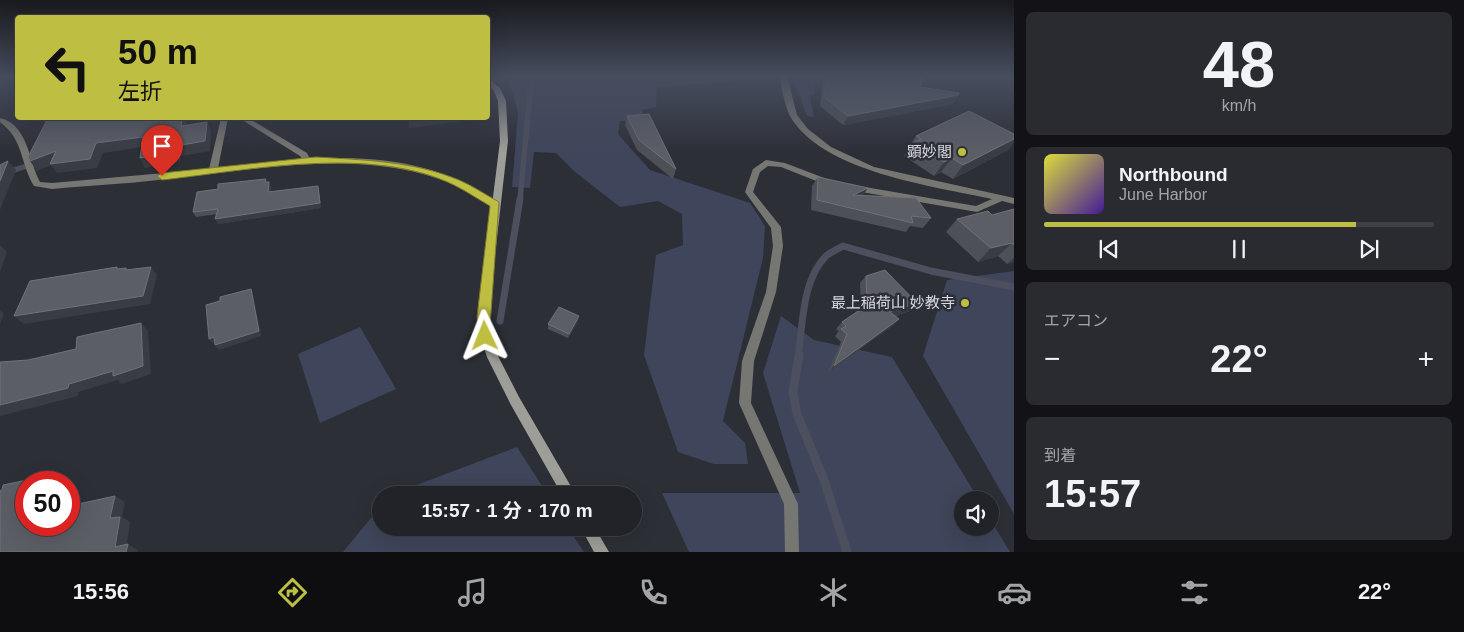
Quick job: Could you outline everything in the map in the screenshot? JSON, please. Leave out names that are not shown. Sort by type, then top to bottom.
[{"type":"main road","points":[[502,102],[504,141],[483,317],[485,336],[515,401],[564,486]]},
{"type":"main road","points":[[593,536],[602,552]]},
{"type":"street","points":[[790,102],[793,115],[805,131],[828,149],[872,170],[1014,201]]},
{"type":"street","points":[[0,120],[16,132],[27,148],[32,177],[38,184],[52,186],[306,160],[387,164],[417,170],[456,182],[495,205]]},
{"type":"street","points":[[213,171],[224,120]]},
{"type":"street","points":[[247,120],[304,155],[306,160]]},
{"type":"street","points":[[792,552],[791,504],[744,403],[748,361],[770,292],[778,246],[776,228],[749,192],[756,171],[759,166],[773,163],[824,182],[891,196],[977,209],[1000,199]]},
{"type":"shaded area","points":[[515,102],[656,102],[656,107],[642,110],[644,120],[620,121],[618,134],[650,170],[750,203],[765,226],[763,258],[723,421],[745,443],[748,464],[714,464],[678,452],[644,355],[656,255],[683,245],[682,214],[658,201],[620,207],[575,172],[556,153],[534,152],[530,188],[512,187],[518,113]]},
{"type":"shaded area","points":[[802,102],[811,102],[814,117],[807,116]]},
{"type":"shaded area","points":[[1014,271],[1014,514],[923,356],[947,280]]},
{"type":"shaded area","points":[[781,316],[814,340],[892,357],[974,491],[954,491],[954,536],[999,536],[999,534],[1010,552],[689,552],[662,493],[800,493],[763,373]]},
{"type":"shaded area","points":[[360,327],[396,389],[320,423],[298,354]]},
{"type":"shaded area","points":[[517,447],[542,486],[414,486]]},
{"type":"shaded area","points":[[372,517],[372,536],[573,536],[584,552],[343,552]]},
{"type":"building","points":[[830,102],[923,102],[848,116]]},
{"type":"building","points":[[969,111],[1014,134],[1014,139],[963,165],[952,158],[944,162],[913,143],[921,139],[916,136]]},
{"type":"building","points":[[649,114],[676,169],[639,140],[627,116]]},
{"type":"building","points":[[47,120],[182,120],[181,126],[207,122],[205,141],[176,146],[175,152],[140,158],[143,137],[96,143],[90,159],[50,164],[56,151],[30,161],[28,157]]},
{"type":"building","points":[[8,161],[0,181],[0,165]]},
{"type":"building","points":[[818,177],[868,188],[853,195],[916,198],[931,218],[911,216],[913,223],[817,200]]},
{"type":"building","points":[[266,179],[265,182],[269,182],[268,192],[318,186],[320,203],[215,219],[218,209],[193,212],[197,192],[218,189],[218,184]]},
{"type":"building","points":[[1014,209],[1014,245],[1012,243],[991,248],[957,219],[988,211],[992,215]]},
{"type":"building","points":[[117,267],[117,269],[126,268],[126,270],[151,267],[143,296],[14,316],[30,281]]},
{"type":"building","points":[[885,270],[917,303],[890,312],[899,319],[834,366],[847,334],[841,329],[846,326],[842,322],[867,305],[866,276]]},
{"type":"building","points":[[251,289],[259,331],[215,345],[214,337],[209,339],[206,305],[220,301],[220,297]]},
{"type":"building","points":[[559,307],[579,316],[569,334],[548,324]]},
{"type":"building","points":[[141,323],[143,366],[113,376],[113,371],[69,384],[68,388],[0,405],[0,362],[28,360],[76,349],[77,337]]},
{"type":"building","points":[[15,482],[15,536],[80,536],[80,504],[115,496],[110,518],[120,517],[115,547],[128,544],[126,552],[0,552],[0,491],[3,485]]},
{"type":"waterway","points":[[520,200],[529,102]]},
{"type":"waterway","points":[[0,171],[8,172],[33,164]]},
{"type":"waterway","points":[[500,321],[520,199]]},
{"type":"waterway","points":[[798,356],[805,303],[812,277],[826,256],[843,246],[931,271],[1014,287]]},
{"type":"waterway","points":[[799,355],[793,392],[797,414],[824,480],[847,552]]},
{"type":"place","name":"顕妙閣","points":[[962,152]]},
{"type":"place","name":"最上稲荷山 妙教寺","points":[[965,303]]},
{"type":"route","points":[[162,176],[316,160],[387,164],[417,170],[456,182],[495,205],[483,317],[485,336]]}]
